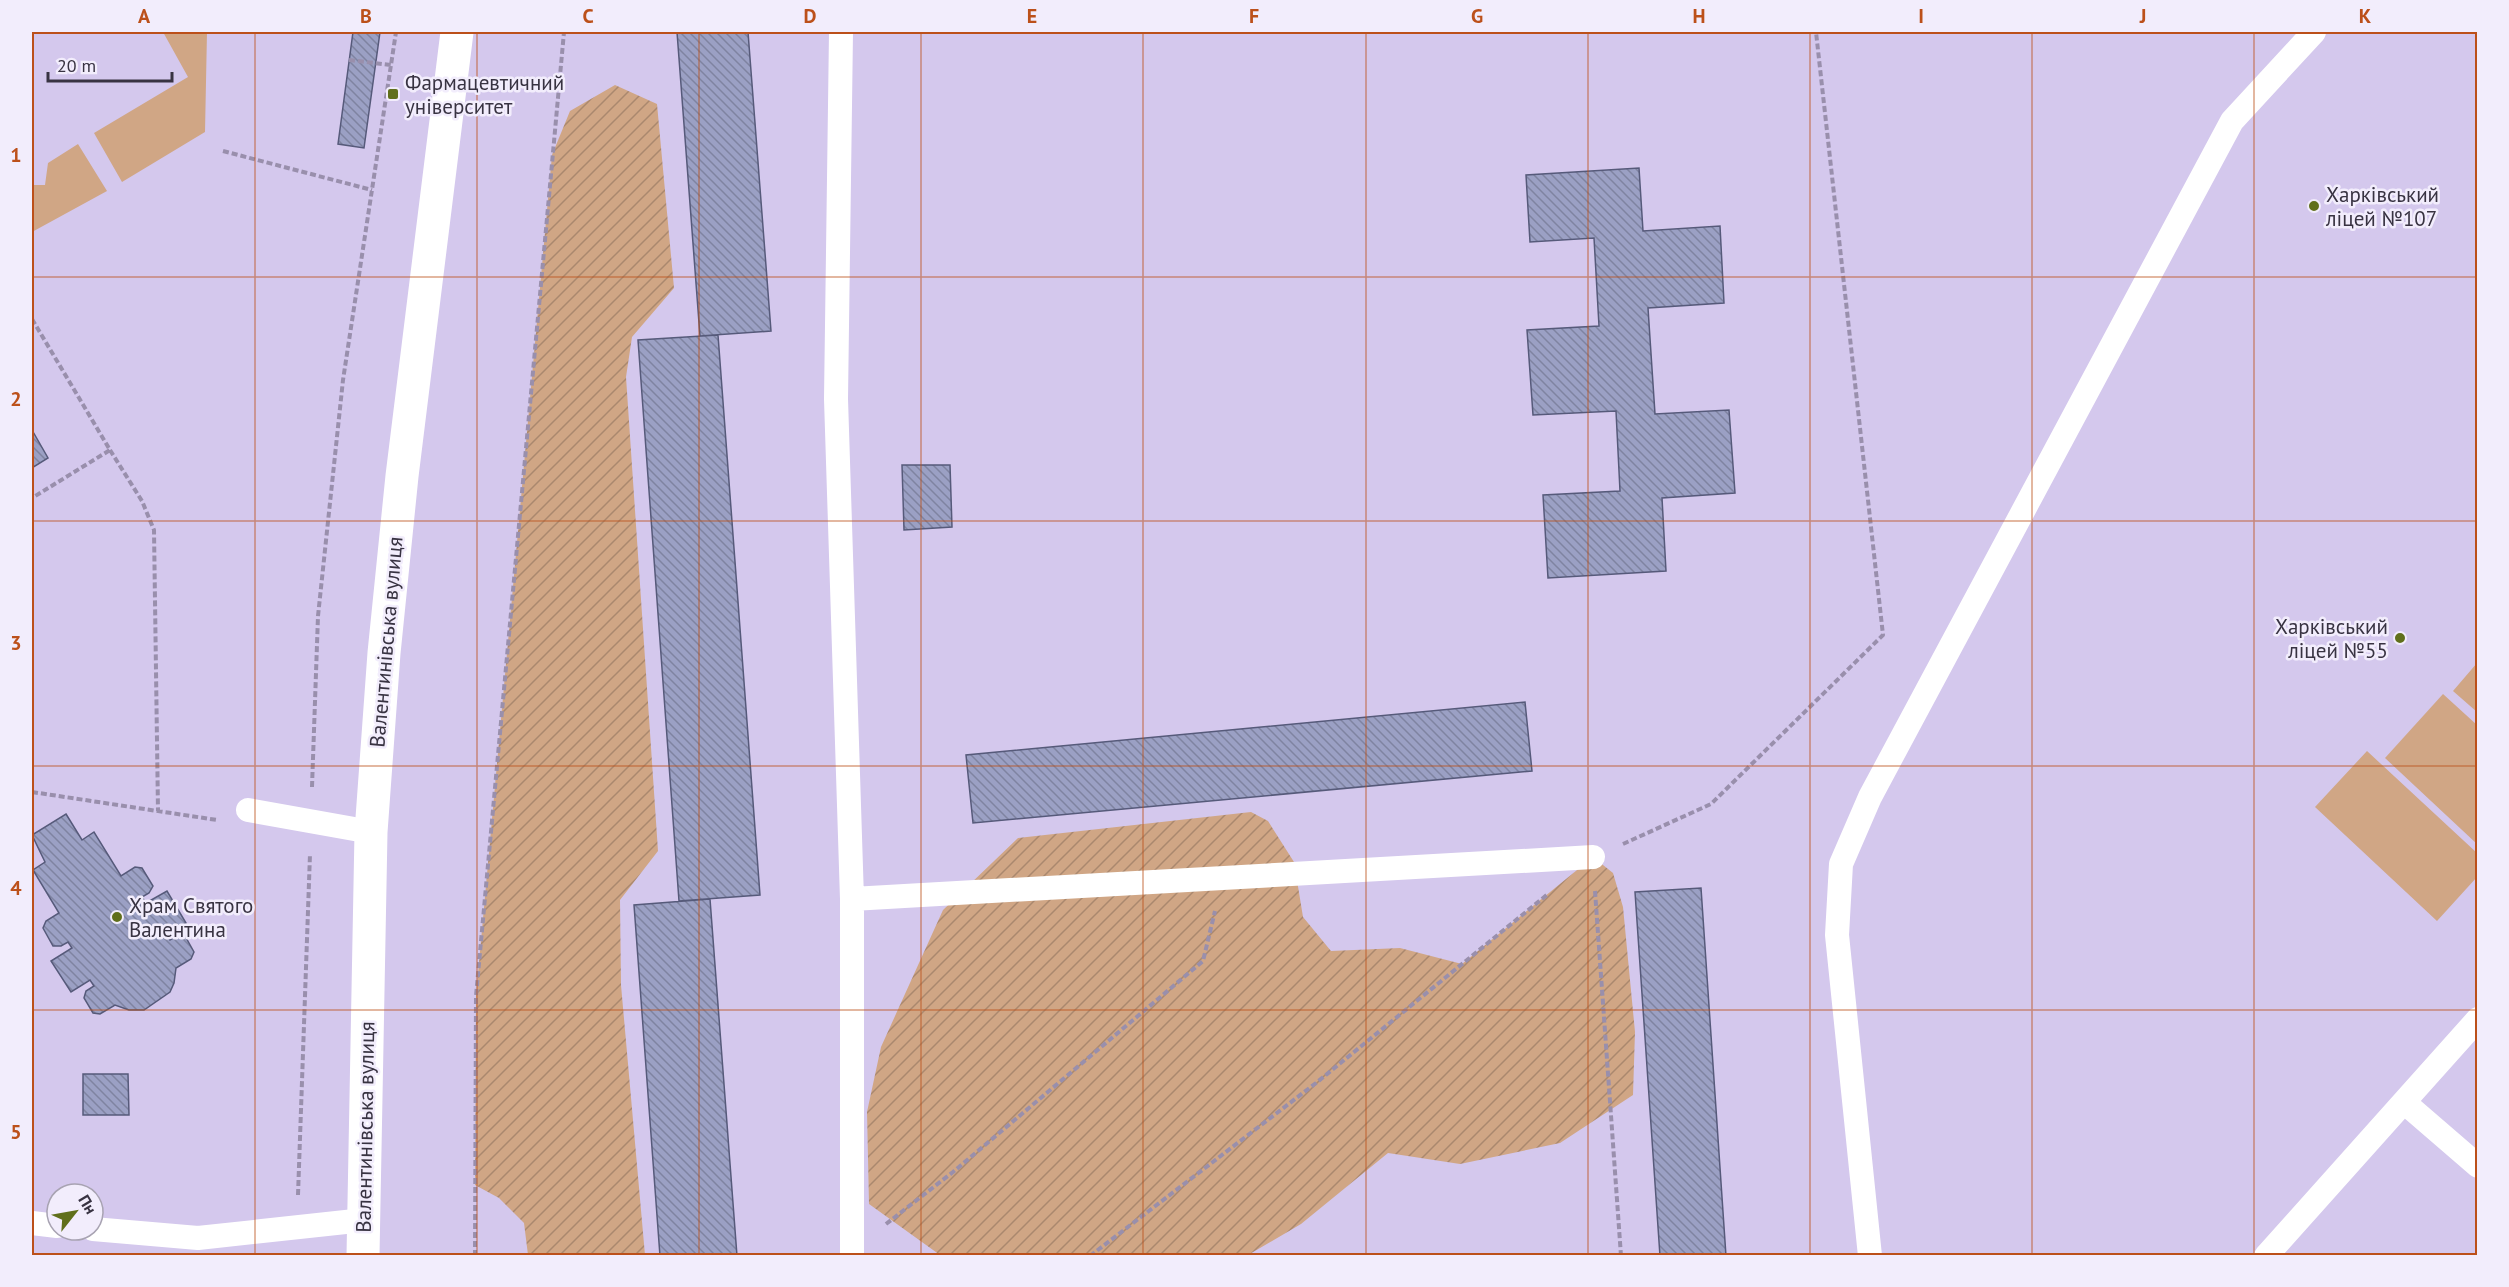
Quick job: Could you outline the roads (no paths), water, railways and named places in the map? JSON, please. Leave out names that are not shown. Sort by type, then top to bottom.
[{"type":"street","name":"Валентинівська вулиця","points":[[359,1244],[371,832],[384,653],[402,476],[457,32]]},
{"type":"lane","points":[[842,32],[836,399],[852,899],[852,1253]]},
{"type":"lane","points":[[1870,1256],[1837,935],[1841,864],[1870,797],[2232,121],[2314,32]]},
{"type":"lane","points":[[248,810],[371,832]]},
{"type":"lane","points":[[852,899],[1593,857]]},
{"type":"lane","points":[[2266,1256],[2478,1019]]},
{"type":"lane","points":[[2405,1103],[2478,1166]]},
{"type":"lane","points":[[105,1230],[198,1238],[359,1244]]},
{"type":"place","name":"Фармацевтичний університет","points":[[393,94]]},
{"type":"place","name":"Харківський ліцей №107","points":[[2314,206]]},
{"type":"place","name":"Харківський ліцей №55","points":[[2400,638]]},
{"type":"place","name":"Храм Святого Валентина","points":[[117,917]]}]
